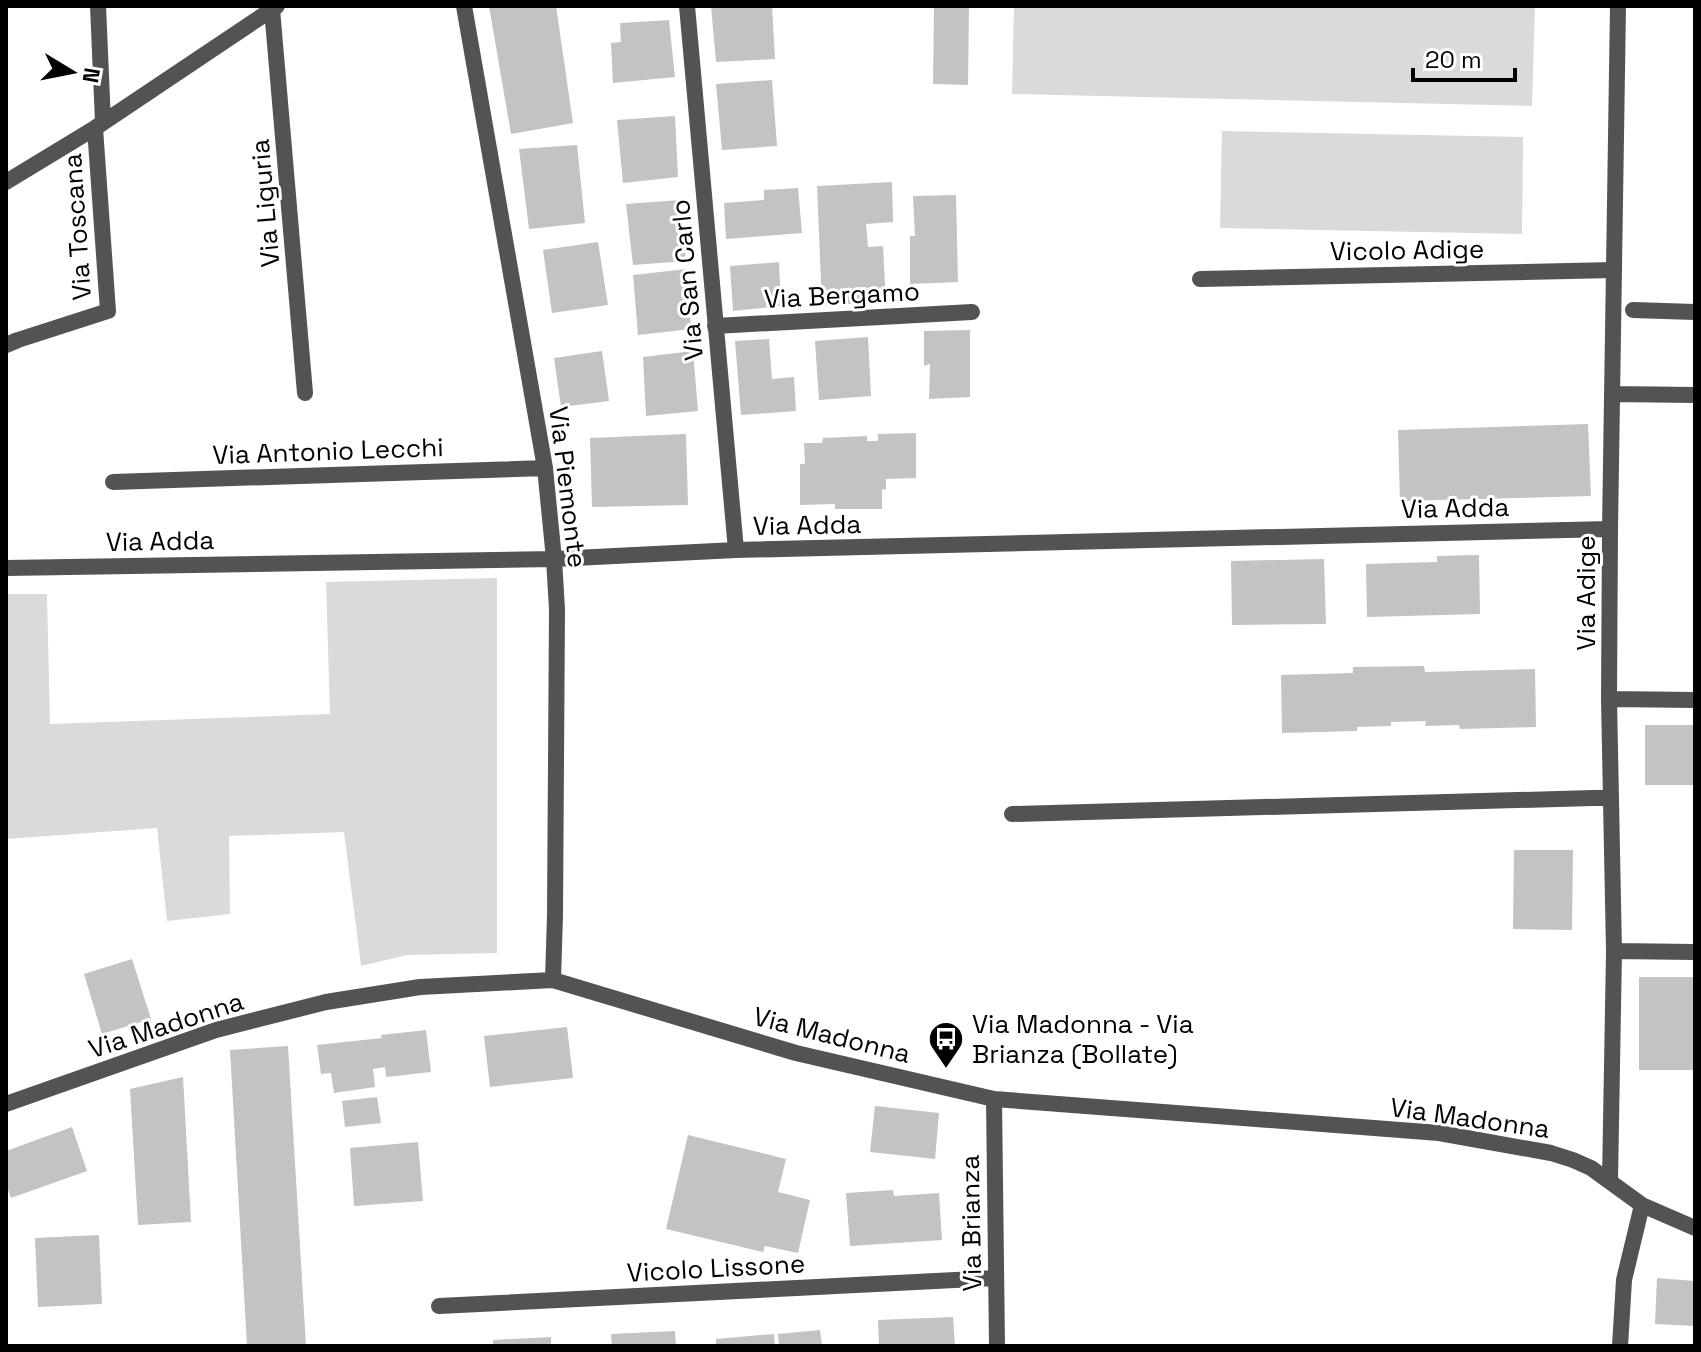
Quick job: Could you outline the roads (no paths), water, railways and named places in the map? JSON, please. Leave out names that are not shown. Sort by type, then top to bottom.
[{"type":"street","points":[[98,6],[99,125]]},
{"type":"street","name":"Via Piemonte","points":[[464,6],[545,468],[554,559],[557,624],[553,980]]},
{"type":"street","name":"Via San Carlo","points":[[687,6],[736,550]]},
{"type":"street","name":"Via Adige","points":[[1610,1181],[1614,951],[1609,699],[1610,529],[1618,6]]},
{"type":"street","points":[[6,182],[99,125],[275,8]]},
{"type":"street","name":"Via Liguria","points":[[275,8],[305,393]]},
{"type":"street","name":"Via Toscana","points":[[6,345],[108,311],[99,125]]},
{"type":"street","name":"Vicolo Adige","points":[[1200,279],[1614,270]]},
{"type":"street","points":[[1633,310],[1695,312]]},
{"type":"street","name":"Via Bergamo","points":[[715,326],[972,312]]},
{"type":"street","points":[[1612,394],[1695,395]]},
{"type":"street","name":"Via Antonio Lecchi","points":[[113,482],[545,468]]},
{"type":"street","name":"Via Adda","points":[[6,568],[554,559],[736,550],[1610,529]]},
{"type":"street","points":[[1609,699],[1695,700]]},
{"type":"street","points":[[1012,814],[1611,798]]},
{"type":"street","points":[[1614,951],[1695,952]]},
{"type":"street","name":"Via Madonna","points":[[6,1104],[216,1030],[326,1002],[420,987],[553,980],[796,1053],[994,1099],[1439,1133],[1551,1153],[1573,1160],[1610,1181],[1642,1205],[1695,1228]]},
{"type":"street","name":"Via Brianza","points":[[994,1099],[997,1346]]},
{"type":"street","points":[[1620,1346],[1624,1280],[1642,1205]]},
{"type":"street","name":"Vicolo Lissone","points":[[439,1306],[995,1278]]},
{"type":"place","name":"Via Madonna - Via Brianza (Bollate)","points":[[946,1070]]}]
